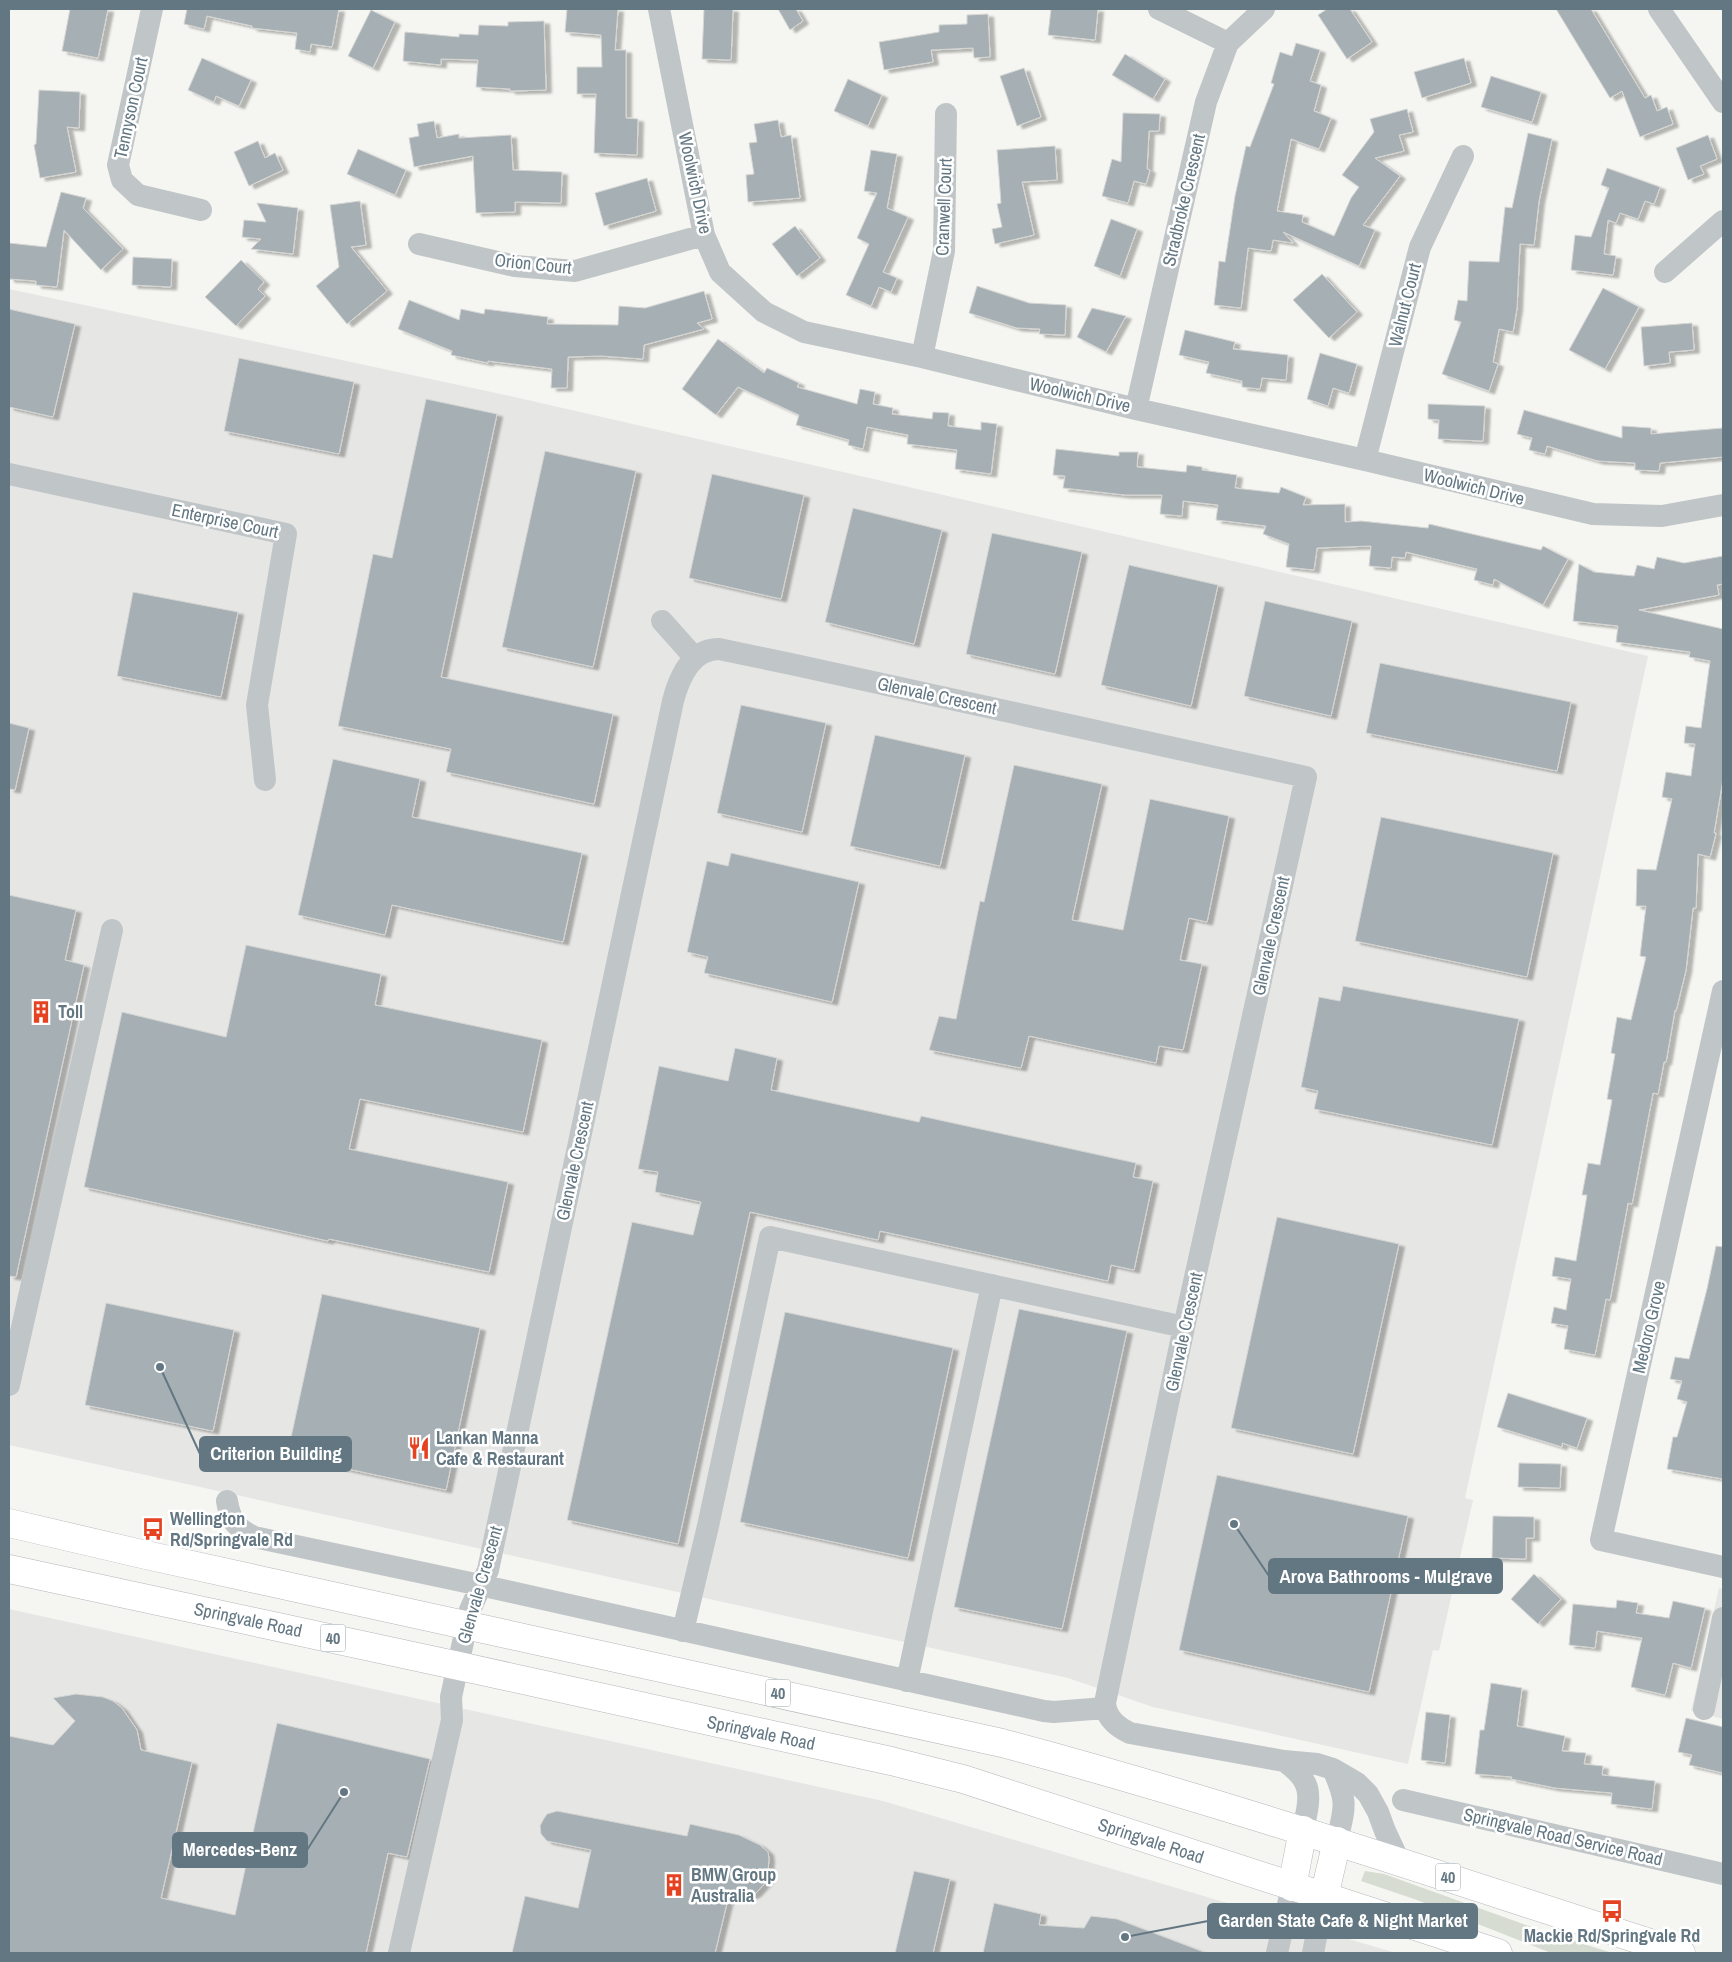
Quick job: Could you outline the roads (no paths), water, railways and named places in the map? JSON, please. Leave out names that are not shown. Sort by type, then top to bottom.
[{"type":"highway","name":"40","points":[[9,1523],[1002,1743],[1134,1779],[1303,1830],[1681,1953]]},
{"type":"highway","name":"Springvale Road","points":[[9,1569],[881,1759],[963,1780],[1498,1953]]},
{"type":"highway","points":[[1292,1887],[1303,1830]]},
{"type":"highway","points":[[1324,1897],[1337,1841]]},
{"type":"street","name":"Tennyson Court","points":[[152,9],[118,165],[122,180],[138,195],[201,210]]},
{"type":"street","name":"Woolwich Drive","points":[[659,9],[704,235],[720,272],[764,312],[804,332],[922,357],[1136,409],[1365,460],[1593,514],[1662,516],[1723,505]]},
{"type":"street","points":[[1159,9],[1228,43]]},
{"type":"street","name":"Stradbroke Crescent","points":[[1136,409],[1206,102],[1228,43],[1264,9]]},
{"type":"street","points":[[1659,9],[1723,102]]},
{"type":"street","name":"Cranwell Court","points":[[922,357],[944,252],[946,114]]},
{"type":"street","name":"Walnut Court","points":[[1365,460],[1420,247],[1463,156]]},
{"type":"street","points":[[1665,272],[1723,220]]},
{"type":"street","name":"Orion Court","points":[[419,244],[514,266],[575,271],[704,235]]},
{"type":"street","name":"Enterprise Court","points":[[9,474],[286,534],[257,705],[265,780]]},
{"type":"street","points":[[662,621],[696,658]]},
{"type":"street","name":"Glenvale Crescent","points":[[399,1953],[452,1720],[451,1697],[470,1610],[488,1570],[673,701],[681,676],[696,658],[710,649],[727,651],[1306,777],[1184,1327],[1130,1582],[1106,1708]]},
{"type":"street","points":[[9,1385],[112,930]]},
{"type":"street","name":"Medoro Grove","points":[[1723,992],[1601,1540],[1723,1567]]},
{"type":"street","points":[[683,1631],[708,1526],[770,1237],[1184,1327]]},
{"type":"street","points":[[907,1681],[992,1285]]},
{"type":"street","points":[[227,1501],[229,1514],[239,1528],[254,1537],[480,1585],[1044,1711],[1106,1708],[1107,1714],[1116,1724],[1130,1733],[1284,1761],[1317,1764],[1333,1769],[1356,1783],[1368,1794],[1378,1812],[1399,1861]]},
{"type":"street","points":[[1704,1709],[1723,1618]]},
{"type":"street","points":[[1284,1761],[1303,1777],[1309,1792],[1309,1802],[1303,1830]]},
{"type":"street","points":[[1333,1769],[1343,1791],[1345,1802],[1337,1841]]},
{"type":"street","name":"Springvale Road Service Road","points":[[1403,1800],[1723,1874]]},
{"type":"street","points":[[1277,1953],[1292,1887]]},
{"type":"street","points":[[1313,1953],[1324,1897]]},
{"type":"place","name":"Toll","points":[[41,1012]]},
{"type":"place","name":"Criterion Building","points":[[160,1367]]},
{"type":"place","name":"Lankan Manna Cafe & Restaurant","points":[[419,1448]]},
{"type":"place","name":"Arova Bathrooms - Mulgrave","points":[[1234,1524]]},
{"type":"place","name":"Wellington Rd/Springvale Rd","points":[[153,1529]]},
{"type":"place","name":"Mercedes-Benz","points":[[344,1792]]},
{"type":"place","name":"BMW Group Australia","points":[[674,1885]]},
{"type":"place","name":"Mackie Rd/Springvale Rd","points":[[1612,1911]]},
{"type":"place","name":"Garden State Cafe & Night Market","points":[[1125,1937]]}]
